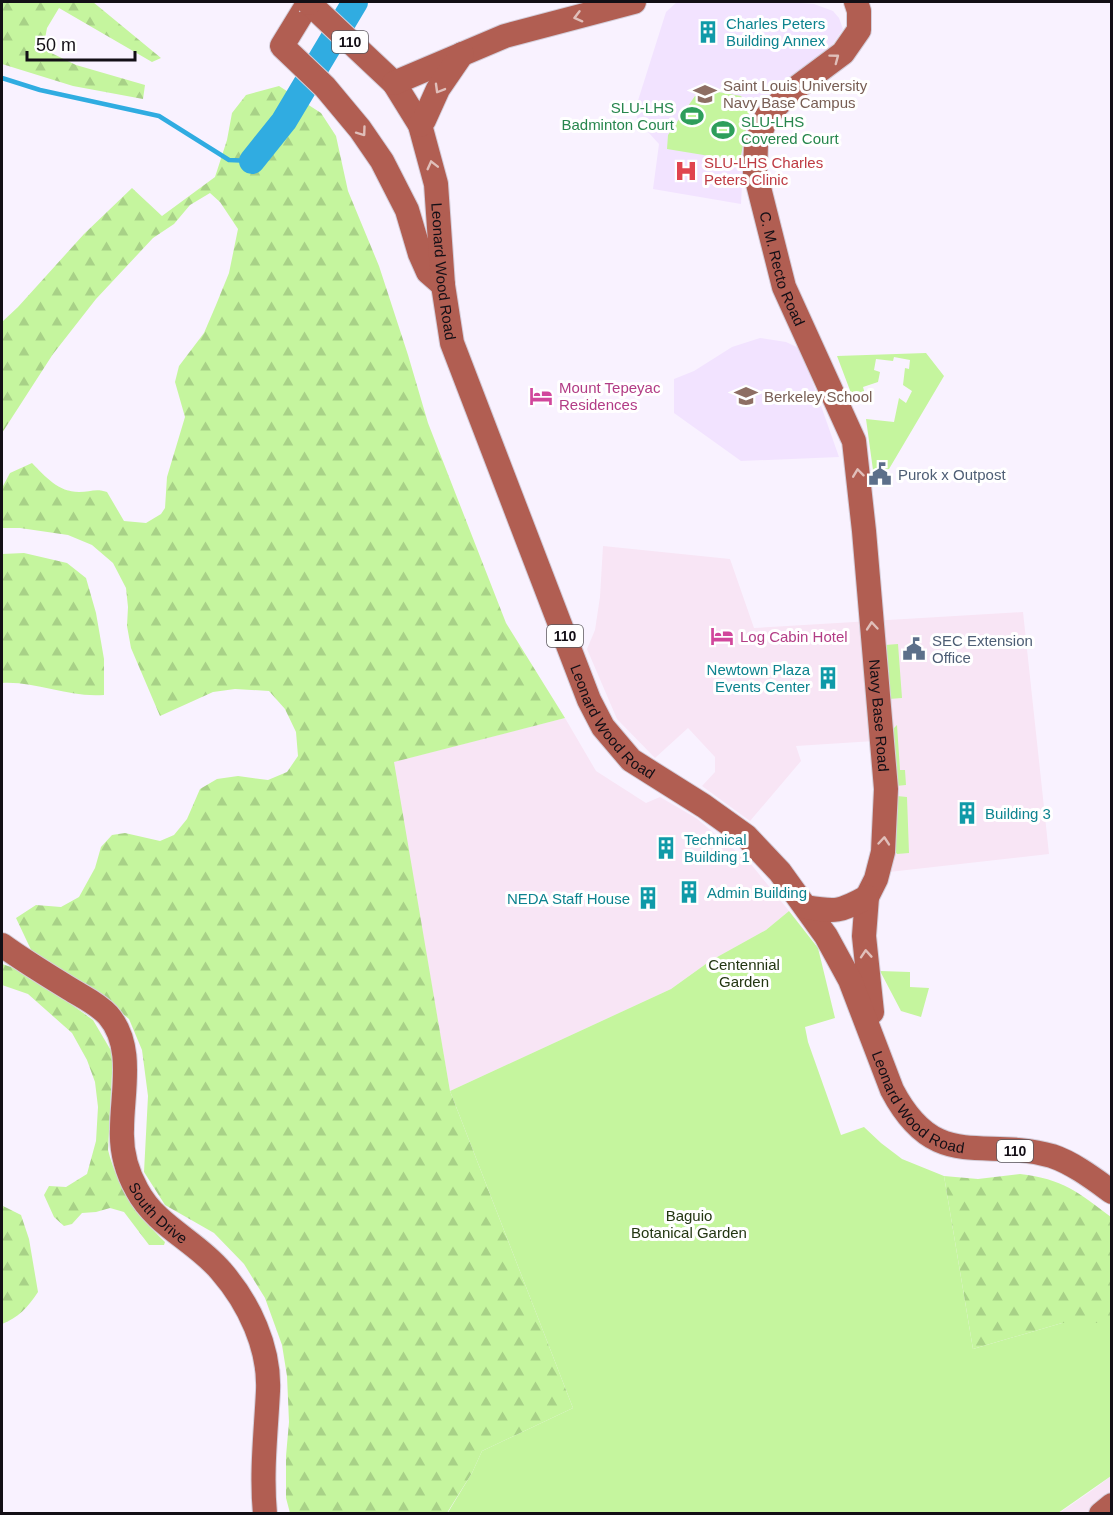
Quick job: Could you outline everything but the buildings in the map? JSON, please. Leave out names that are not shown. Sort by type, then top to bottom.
[{"type":"main road","points":[[309,2],[291,53],[325,87],[360,129],[382,161],[407,210],[420,254],[428,272],[443,285]]},
{"type":"main road","name":"Leonard Wood Road","points":[[309,2],[392,82],[420,125],[436,183],[443,285],[452,343],[589,700],[603,727],[631,760],[704,806],[746,836],[780,872],[826,936],[850,980],[892,1090],[901,1107],[914,1123],[947,1145],[969,1149],[1033,1152],[1054,1157],[1073,1166],[1112,1192]]},
{"type":"main road","points":[[392,82],[505,36],[634,2]]},
{"type":"main road","name":"C. M. Recto Road","points":[[856,2],[859,11],[859,30],[843,53],[788,94],[767,116],[756,144],[755,172],[784,287],[854,441],[864,531]]},
{"type":"main road","points":[[420,125],[438,89],[462,54]]},
{"type":"main road","name":"Navy Base Road","points":[[864,531],[886,789],[883,852],[876,879],[867,897],[864,936],[872,1013],[870,1033]]},
{"type":"main road","points":[[806,907],[834,911],[846,908],[867,897]]},
{"type":"main road","name":"South Drive","points":[[2,945],[108,1014],[121,1039],[125,1053],[123,1150],[128,1170],[137,1190],[163,1223],[218,1266],[233,1285],[250,1314],[260,1338],[268,1390],[263,1468],[265,1514]]},
{"type":"main road","points":[[1101,1514],[1112,1505]]},
{"type":"shaded area","name":"Saint Louis University Navy Base Campus","points":[[677,2],[814,4],[833,11],[839,18],[843,29],[825,53],[783,81],[757,106],[743,163],[741,204],[653,189],[659,144],[638,121],[635,110],[666,12]]},
{"type":"shaded area","name":"Berkeley School","points":[[760,338],[786,342],[801,349],[839,457],[741,461],[674,413],[674,379],[694,371],[732,347]]},
{"type":"shaded area","points":[[603,546],[730,559],[754,628],[1023,612],[1049,854],[889,872],[890,740],[796,746],[801,761],[750,821],[702,786],[715,772],[715,757],[688,728],[655,758],[617,719],[587,649],[595,630],[600,597]]},
{"type":"shaded area","points":[[565,718],[596,771],[646,803],[660,797],[696,818],[750,863],[789,911],[766,930],[710,961],[671,989],[450,1091],[393,762]]},
{"type":"shaded area","points":[[1111,1476],[1111,1513],[1058,1514],[1098,1486]]},
{"type":"green space","points":[[2,2],[93,2],[161,58],[152,62],[59,8],[47,28],[43,49],[76,65],[145,85],[143,99],[73,86],[2,64]]},
{"type":"green space","points":[[279,86],[321,113],[336,136],[348,191],[379,266],[428,423],[506,623],[565,718],[394,762],[450,1091],[573,1408],[482,1451],[472,1473],[447,1513],[290,1513],[286,1498],[289,1422],[287,1376],[282,1345],[265,1298],[244,1264],[214,1233],[165,1205],[144,1172],[148,1096],[142,1050],[129,1019],[91,988],[33,954],[16,918],[36,905],[61,907],[79,897],[95,868],[101,847],[112,835],[125,833],[160,841],[174,835],[187,819],[200,789],[217,779],[238,776],[268,780],[287,772],[298,756],[296,732],[285,709],[269,691],[235,689],[213,692],[160,716],[131,648],[127,626],[126,588],[113,563],[92,545],[68,535],[20,528],[2,528],[2,488],[10,473],[32,463],[59,487],[79,492],[96,490],[107,492],[124,521],[146,523],[161,514],[165,508],[167,477],[185,417],[175,382],[179,366],[204,333],[229,273],[238,229],[220,202],[210,193],[190,205],[174,224],[153,238],[96,299],[53,354],[2,433],[2,322],[84,234],[132,188],[162,216],[215,177],[227,140],[232,113],[246,95]]},
{"type":"green space","name":"SLU-LHS Covered Court","points":[[707,90],[741,96],[750,108],[740,161],[667,149],[668,135],[695,96],[705,98]]},
{"type":"green space","points":[[926,353],[944,376],[889,469],[873,470],[866,419],[894,422],[899,398],[906,403],[912,391],[903,385],[905,368],[909,369],[910,360],[894,357],[893,361],[876,359],[874,370],[880,372],[878,382],[863,387],[866,398],[854,401],[837,356]]},
{"type":"green space","points":[[24,553],[67,563],[86,578],[96,613],[104,659],[104,695],[78,694],[27,684],[2,683],[2,554]]},
{"type":"green space","points":[[898,644],[902,698],[889,699],[885,645]]},
{"type":"green space","points":[[897,725],[900,770],[905,770],[906,785],[896,786],[892,730]]},
{"type":"green space","points":[[897,796],[907,797],[909,853],[897,854],[895,851]]},
{"type":"green space","name":"Baguio Botanical Garden","points":[[789,911],[818,948],[835,1018],[805,1027],[808,1042],[841,1135],[864,1127],[902,1159],[944,1176],[973,1349],[1062,1323],[1111,1323],[1111,1476],[1058,1513],[447,1514],[472,1473],[482,1451],[573,1408],[450,1091],[671,989],[710,961],[766,930]]},
{"type":"green space","points":[[2,964],[14,968],[57,994],[93,1020],[113,1054],[108,1150],[117,1176],[130,1200],[165,1242],[164,1245],[149,1245],[124,1212],[110,1208],[82,1213],[72,1224],[64,1226],[54,1217],[44,1195],[49,1186],[66,1187],[87,1174],[96,1141],[98,1107],[95,1082],[87,1060],[72,1033],[28,994],[2,985]]},
{"type":"green space","points":[[880,971],[910,972],[910,987],[929,988],[921,1017],[901,1011]]},
{"type":"green space","points":[[1020,1174],[1059,1183],[1089,1200],[1111,1217],[1111,1323],[1062,1323],[973,1349],[944,1176],[978,1179]]},
{"type":"green space","points":[[2,1206],[21,1215],[29,1239],[38,1292],[13,1319],[2,1324]]},
{"type":"waterway","points":[[252,161],[284,121],[355,2]]},
{"type":"waterway","points":[[2,78],[40,90],[159,116],[229,160],[252,161]]},
{"type":"place","name":"Charles Peters Building Annex","points":[[708,32]]},
{"type":"place","name":"Saint Louis University Navy Base Campus","points":[[705,94]]},
{"type":"place","name":"SLU-LHS Badminton Court","points":[[692,116]]},
{"type":"place","name":"SLU-LHS Covered Court","points":[[723,130]]},
{"type":"place","name":"SLU-LHS Charles Peters Clinic","points":[[686,171]]},
{"type":"place","name":"Mount Tepeyac Residences","points":[[541,396]]},
{"type":"place","name":"Berkeley School","points":[[746,396]]},
{"type":"place","name":"Purok x Outpost","points":[[880,474]]},
{"type":"place","name":"Log Cabin Hotel","points":[[722,636]]},
{"type":"place","name":"SEC Extension Office","points":[[914,649]]},
{"type":"place","name":"Newtown Plaza Events Center","points":[[828,678]]},
{"type":"place","name":"Building 3","points":[[967,813]]},
{"type":"place","name":"Technical Building 1","points":[[666,848]]},
{"type":"place","name":"Admin Building","points":[[689,892]]},
{"type":"place","name":"NEDA Staff House","points":[[648,898]]},
{"type":"park label","name":"Centennial Garden","points":[[744,972]]}]
